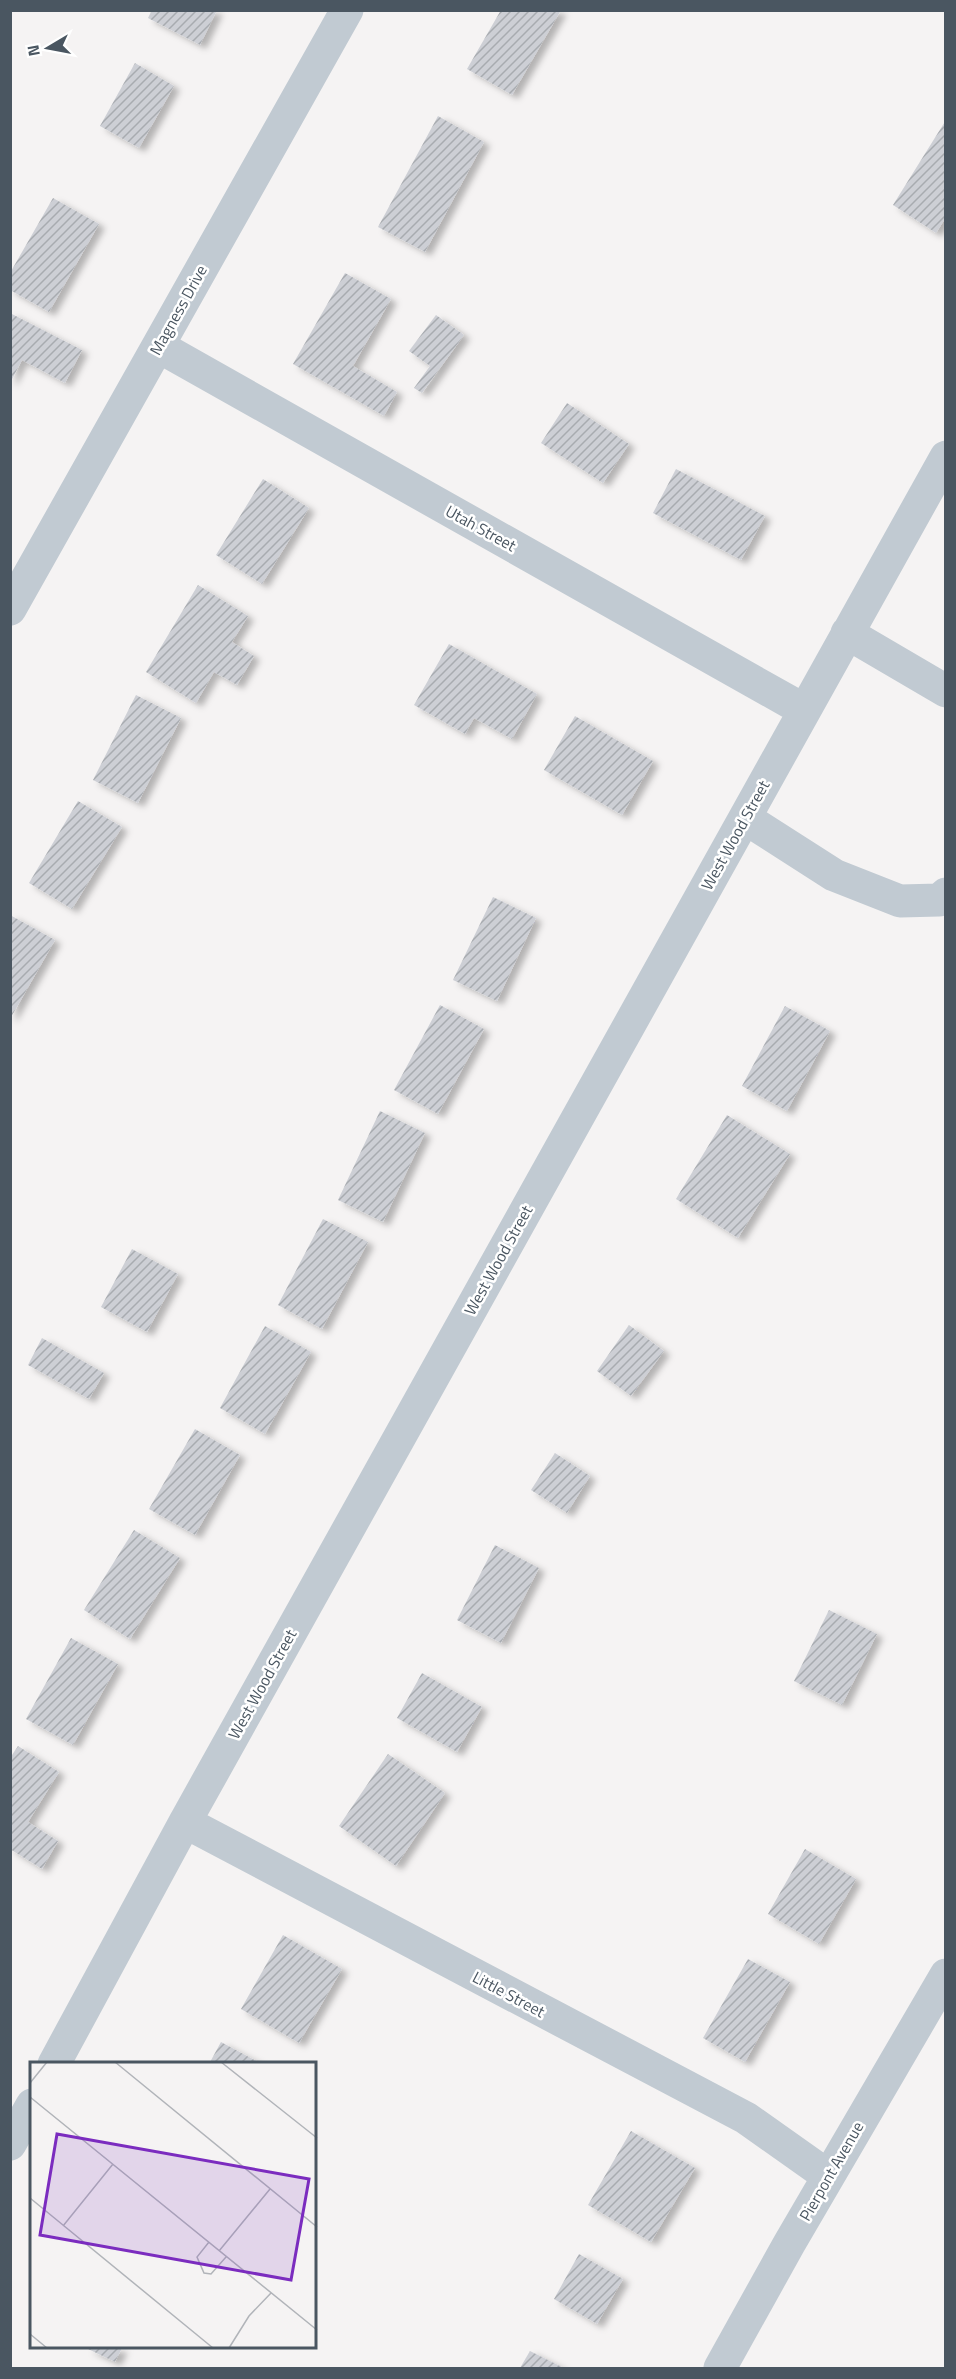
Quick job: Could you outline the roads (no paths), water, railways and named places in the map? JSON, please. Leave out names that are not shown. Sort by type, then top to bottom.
[{"type":"street","name":"Magness Drive","points":[[10,609],[347,10]]},
{"type":"street","name":"Utah Street","points":[[158,346],[804,710]]},
{"type":"street","name":"West Wood Street","points":[[55,2062],[185,1822],[945,457]]},
{"type":"street","points":[[847,633],[945,691]]},
{"type":"street","points":[[745,818],[834,875],[900,901],[939,900],[945,894]]},
{"type":"street","name":"Little Street","points":[[185,1822],[746,2118],[828,2176]]},
{"type":"street","name":"Pierpont Avenue","points":[[720,2368],[945,1975]]},
{"type":"street","points":[[10,2144],[30,2109]]}]
